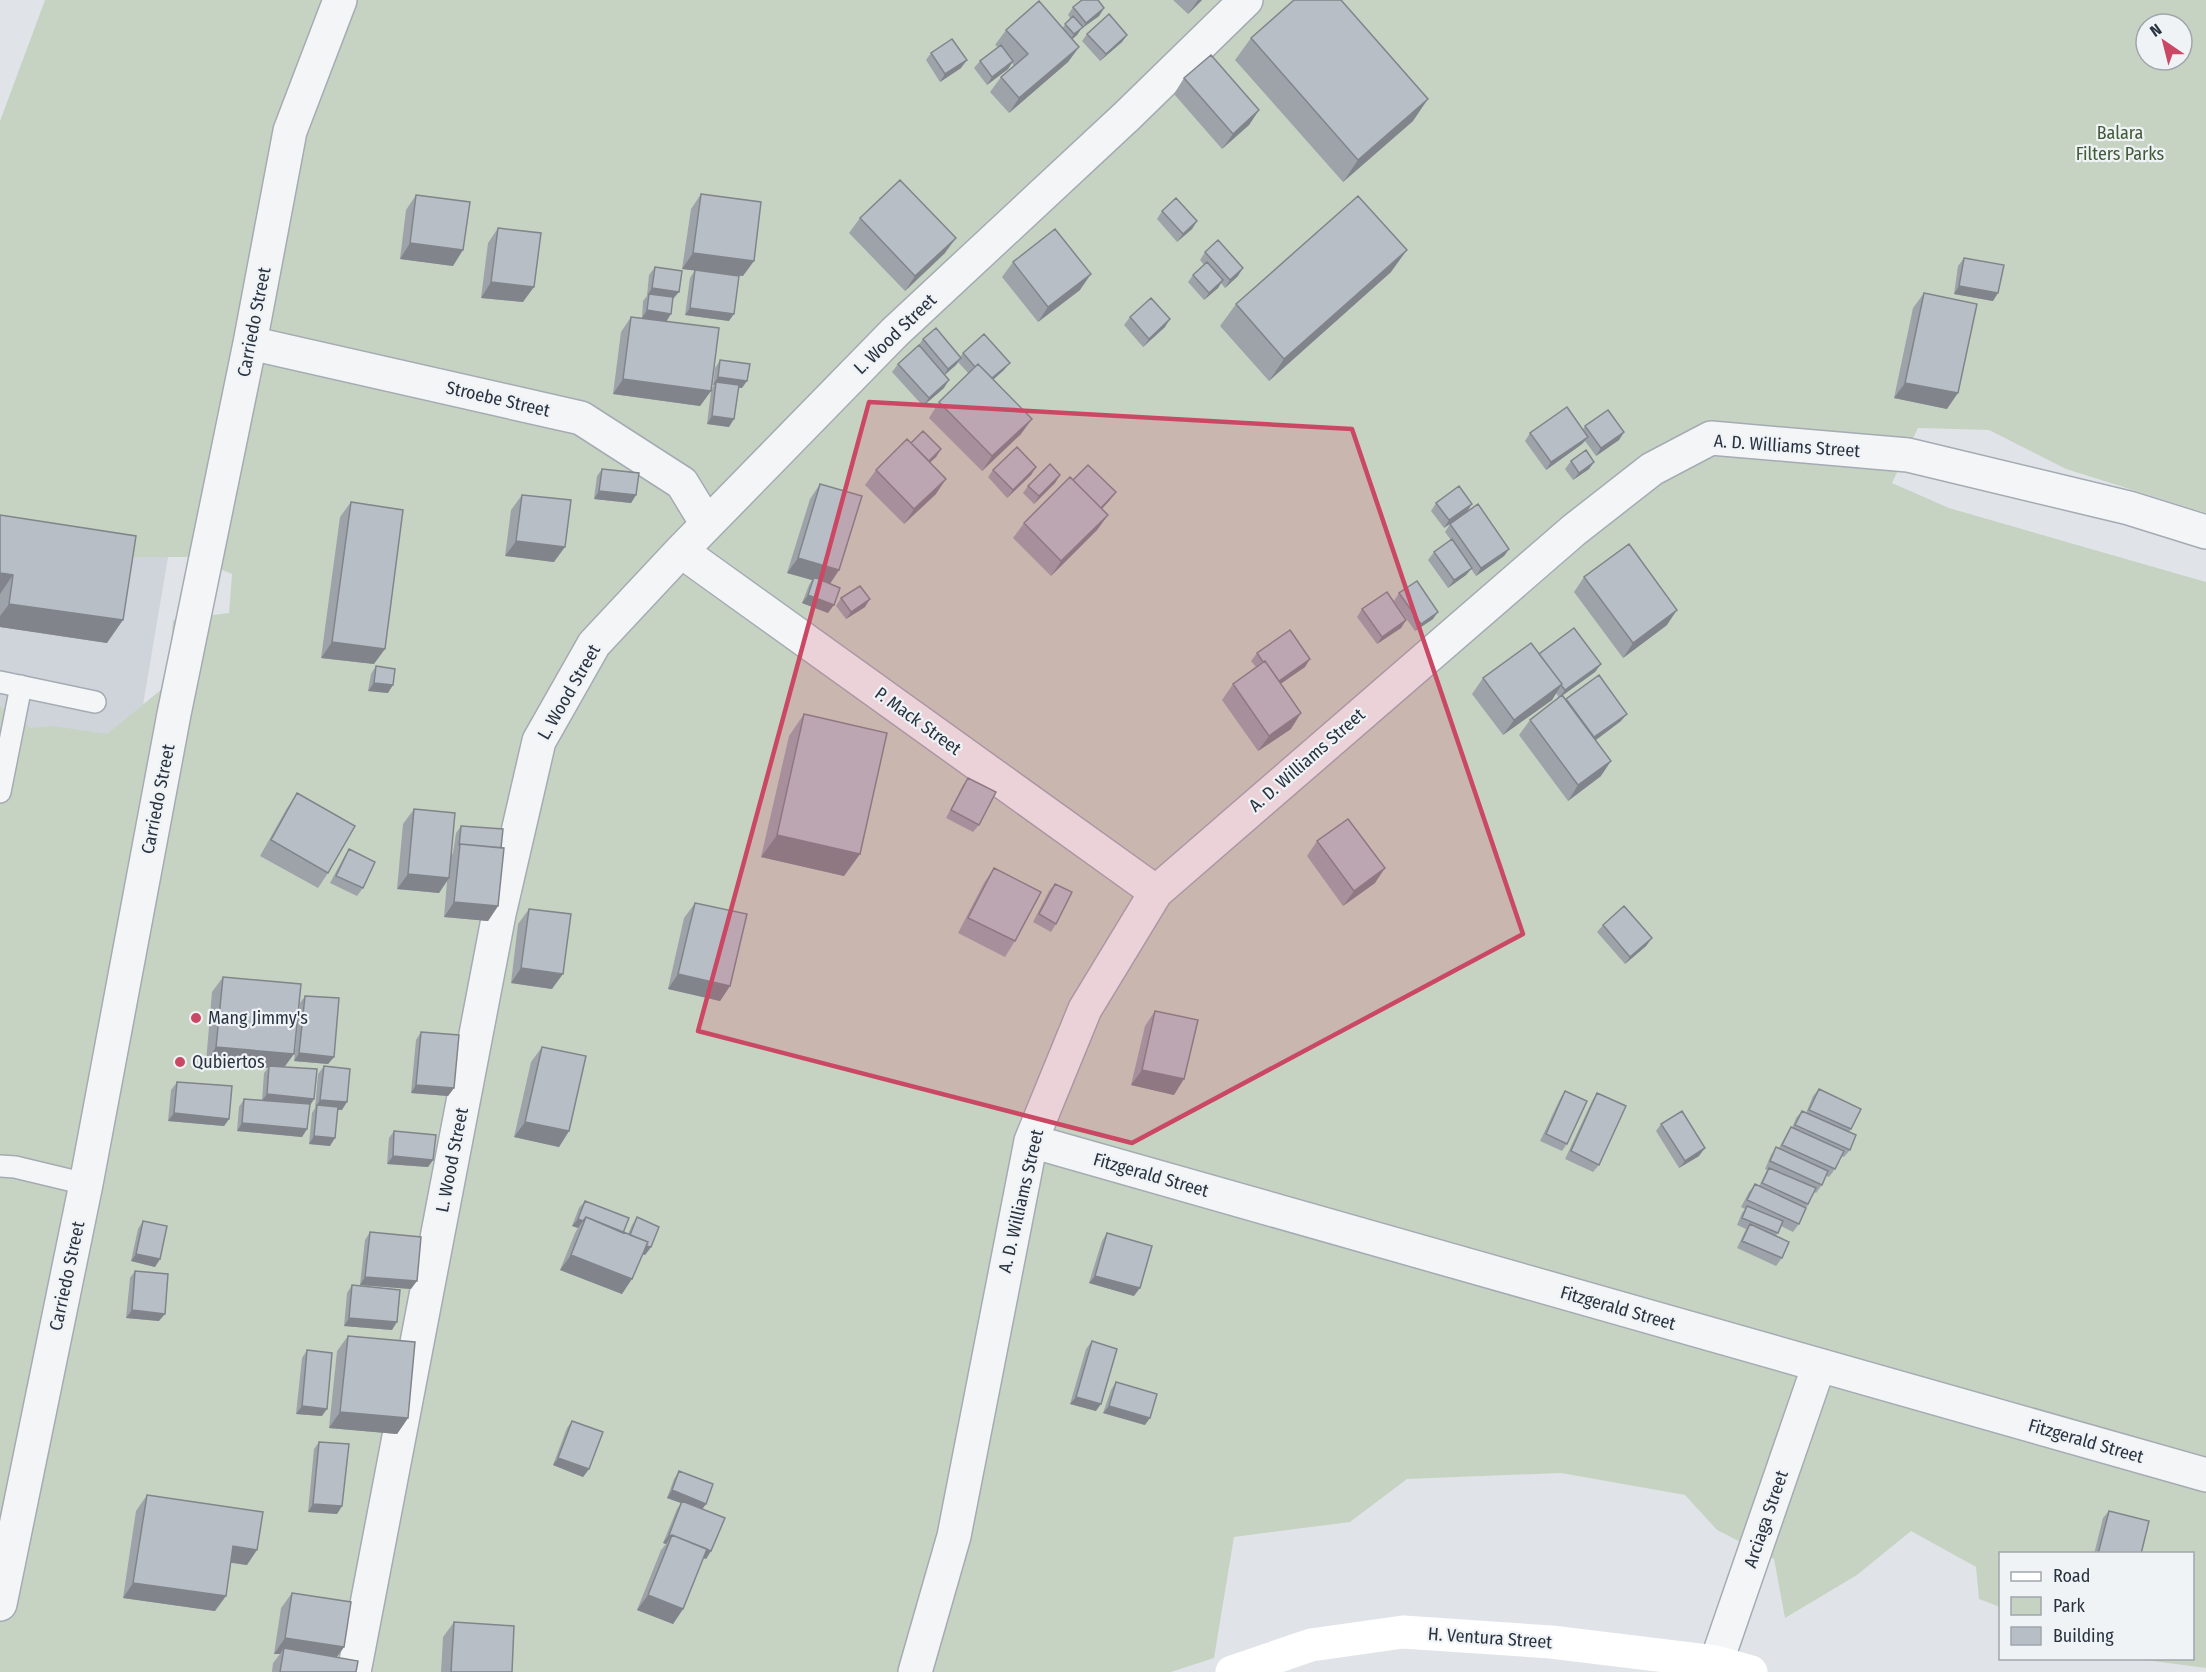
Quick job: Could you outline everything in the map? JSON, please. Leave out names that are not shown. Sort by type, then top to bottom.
[{"type":"street","name":"Carriedo Street","points":[[0,1604],[86,1184],[174,714],[291,131],[340,0]]},
{"type":"street","name":"L. Wood Street","points":[[354,1672],[499,914],[539,741],[594,644],[681,551],[896,332],[1128,116],[1246,0]]},
{"type":"street","name":"Stroebe Street","points":[[250,343],[581,418],[682,483],[707,524]]},
{"type":"street","name":"A. D. Williams Street","points":[[915,1672],[954,1536],[1031,1141],[1086,1009],[1156,892],[1574,530],[1652,470],[1711,438],[1908,454],[2129,508],[2206,532]]},
{"type":"street","name":"P. Mack Street","points":[[681,551],[1156,892]]},
{"type":"street","name":"Fitzgerald Street","points":[[1031,1141],[2206,1475]]},
{"type":"street","name":"Arciaga Street","points":[[1714,1667],[1819,1365]]},
{"type":"street","name":"H. Ventura Street","points":[[1232,1672],[1311,1645],[1403,1632],[1551,1642],[1751,1672]]},
{"type":"lane","points":[[0,682],[95,702]]},
{"type":"lane","points":[[0,792],[21,686]]},
{"type":"lane","points":[[0,1167],[15,1167],[86,1184]]},
{"type":"highlighted area","points":[[869,402],[1352,429],[1523,934],[1132,1143],[698,1031]]},
{"type":"shaded area","points":[[0,518],[174,522],[50,1254],[0,1254]]},
{"type":"green space","name":"Balara Filters Parks","points":[[45,0],[2206,0],[2206,513],[2066,469],[1989,430],[1918,428],[1892,483],[1949,508],[2206,582],[2206,1668],[2145,1660],[2194,1660],[2194,1552],[1999,1552],[1999,1607],[1979,1599],[1976,1567],[1911,1531],[1857,1575],[1785,1618],[1774,1559],[1717,1530],[1685,1495],[1561,1473],[1407,1479],[1350,1522],[1234,1537],[1214,1658],[1171,1672],[0,1672],[0,706],[31,728],[53,726],[107,734],[168,684],[173,620],[229,613],[232,574],[190,557],[111,557],[0,540],[0,121]]},
{"type":"building","points":[[1082,0],[1098,0],[1104,8],[1086,23],[1073,7]]},
{"type":"building","points":[[1294,0],[1341,0],[1428,99],[1358,160],[1251,38]]},
{"type":"building","points":[[1039,1],[1079,47],[1019,98],[1001,77],[1028,54],[1006,30]]},
{"type":"building","points":[[1109,14],[1127,35],[1106,54],[1087,34]]},
{"type":"building","points":[[1073,16],[1083,27],[1074,34],[1065,24]]},
{"type":"building","points":[[952,39],[967,60],[945,74],[931,53]]},
{"type":"building","points":[[1001,45],[1013,61],[992,77],[980,61]]},
{"type":"building","points":[[1211,55],[1259,110],[1233,134],[1184,78]]},
{"type":"building","points":[[900,180],[956,238],[915,276],[860,218]]},
{"type":"building","points":[[701,194],[761,202],[754,261],[693,253]]},
{"type":"building","points":[[416,195],[470,202],[463,250],[410,243]]},
{"type":"building","points":[[1358,196],[1407,250],[1284,359],[1236,304]]},
{"type":"building","points":[[1176,198],[1197,221],[1183,234],[1162,211]]},
{"type":"building","points":[[498,228],[541,233],[534,287],[491,282]]},
{"type":"building","points":[[1055,229],[1091,274],[1048,307],[1013,262]]},
{"type":"building","points":[[1218,240],[1243,268],[1230,280],[1205,252]]},
{"type":"building","points":[[1964,258],[2004,265],[1998,293],[1959,286]]},
{"type":"building","points":[[1207,262],[1223,280],[1209,293],[1193,275]]},
{"type":"building","points":[[655,267],[682,271],[679,292],[652,288]]},
{"type":"building","points":[[695,270],[739,276],[734,314],[690,308]]},
{"type":"building","points":[[1924,293],[1977,304],[1958,393],[1905,383]]},
{"type":"building","points":[[649,294],[673,297],[671,314],[647,310]]},
{"type":"building","points":[[1151,298],[1170,319],[1149,339],[1130,317]]},
{"type":"building","points":[[631,317],[719,328],[711,391],[623,379]]},
{"type":"building","points":[[936,328],[961,358],[948,369],[923,339]]},
{"type":"building","points":[[984,334],[1010,363],[992,378],[978,364],[975,367],[963,353]]},
{"type":"building","points":[[919,345],[949,380],[929,398],[898,364]]},
{"type":"building","points":[[720,360],[750,364],[747,381],[718,377]]},
{"type":"building","points":[[978,364],[1032,419],[992,456],[939,402]]},
{"type":"building","points":[[716,382],[739,385],[734,419],[712,416]]},
{"type":"building","points":[[1567,407],[1588,437],[1551,462],[1530,433]]},
{"type":"building","points":[[1608,410],[1624,432],[1601,448],[1585,426]]},
{"type":"building","points":[[923,431],[941,449],[929,461],[911,443]]},
{"type":"building","points":[[907,439],[946,479],[914,509],[876,470]]},
{"type":"building","points":[[1017,447],[1036,467],[1013,490],[993,470]]},
{"type":"building","points":[[1586,450],[1594,462],[1579,473],[1571,461]]},
{"type":"building","points":[[1050,464],[1060,475],[1039,496],[1028,486]]},
{"type":"building","points":[[1088,465],[1116,492],[1101,508],[1073,480]]},
{"type":"building","points":[[602,469],[639,473],[636,495],[599,491]]},
{"type":"building","points":[[1070,477],[1108,515],[1061,561],[1024,523]]},
{"type":"building","points":[[820,484],[862,496],[839,570],[798,558]]},
{"type":"building","points":[[1459,486],[1472,504],[1449,520],[1436,503]]},
{"type":"building","points":[[522,495],[571,500],[565,547],[516,541]]},
{"type":"building","points":[[351,502],[403,510],[385,649],[332,642]]},
{"type":"building","points":[[1478,504],[1509,549],[1481,568],[1450,524]]},
{"type":"building","points":[[0,515],[136,536],[123,620],[9,604],[13,575],[0,573]]},
{"type":"building","points":[[1452,539],[1472,568],[1454,580],[1434,552]]},
{"type":"building","points":[[1629,544],[1677,610],[1633,643],[1584,577]]},
{"type":"building","points":[[814,577],[840,588],[834,605],[808,595]]},
{"type":"building","points":[[1417,581],[1438,612],[1421,624],[1399,593]]},
{"type":"building","points":[[860,586],[870,599],[851,612],[841,598]]},
{"type":"building","points":[[1387,592],[1406,620],[1382,637],[1362,609]]},
{"type":"building","points":[[1574,628],[1601,664],[1565,690],[1539,654]]},
{"type":"building","points":[[1290,630],[1310,659],[1279,681],[1257,653]]},
{"type":"building","points":[[1531,643],[1562,684],[1514,720],[1483,678]]},
{"type":"building","points":[[1265,661],[1301,713],[1269,736],[1233,684]]},
{"type":"building","points":[[376,666],[395,669],[393,685],[374,683]]},
{"type":"building","points":[[1599,675],[1627,714],[1594,737],[1566,699]]},
{"type":"building","points":[[1562,695],[1611,761],[1578,785],[1530,720]]},
{"type":"building","points":[[804,714],[887,733],[860,854],[777,835]]},
{"type":"building","points":[[968,778],[996,792],[979,825],[951,810]]},
{"type":"building","points":[[297,793],[355,826],[328,873],[271,840]]},
{"type":"building","points":[[414,809],[455,813],[449,878],[408,874]]},
{"type":"building","points":[[1348,819],[1385,868],[1354,891],[1317,841]]},
{"type":"building","points":[[461,826],[503,829],[501,848],[460,844],[459,846]]},
{"type":"building","points":[[460,844],[504,848],[498,906],[454,902]]},
{"type":"building","points":[[349,849],[375,862],[363,888],[336,876]]},
{"type":"building","points":[[994,868],[1041,892],[1015,941],[968,918]]},
{"type":"building","points":[[1055,884],[1072,892],[1056,924],[1039,914]]},
{"type":"building","points":[[695,903],[747,914],[730,986],[678,974]]},
{"type":"building","points":[[1624,906],[1652,938],[1630,957],[1603,925]]},
{"type":"building","points":[[529,909],[571,914],[563,974],[521,968]]},
{"type":"building","points":[[223,977],[301,984],[294,1054],[216,1047]]},
{"type":"building","points":[[305,996],[339,998],[334,1057],[299,1053]]},
{"type":"building","points":[[1155,1011],[1198,1020],[1184,1079],[1142,1070]]},
{"type":"building","points":[[421,1032],[459,1035],[454,1088],[416,1085]]},
{"type":"building","points":[[542,1047],[586,1056],[569,1131],[525,1122]]},
{"type":"building","points":[[269,1066],[317,1069],[314,1099],[267,1094]]},
{"type":"building","points":[[324,1066],[350,1069],[347,1102],[320,1100]]},
{"type":"building","points":[[177,1082],[232,1086],[229,1119],[174,1113]]},
{"type":"building","points":[[1819,1089],[1861,1109],[1851,1129],[1809,1110]]},
{"type":"building","points":[[1565,1091],[1587,1101],[1567,1144],[1546,1134]]},
{"type":"building","points":[[1597,1093],[1626,1106],[1599,1165],[1571,1151]]},
{"type":"building","points":[[244,1099],[310,1104],[307,1129],[242,1123]]},
{"type":"building","points":[[317,1105],[338,1107],[335,1138],[314,1136]]},
{"type":"building","points":[[1682,1111],[1705,1148],[1685,1161],[1661,1124]]},
{"type":"building","points":[[1802,1111],[1856,1135],[1850,1150],[1795,1125]]},
{"type":"building","points":[[1791,1127],[1844,1151],[1835,1169],[1782,1145]]},
{"type":"building","points":[[394,1131],[436,1135],[433,1160],[393,1156]]},
{"type":"building","points":[[1776,1147],[1828,1171],[1822,1185],[1770,1161]]},
{"type":"building","points":[[1769,1168],[1816,1188],[1808,1204],[1762,1183]]},
{"type":"building","points":[[1755,1184],[1806,1208],[1799,1224],[1747,1200]]},
{"type":"building","points":[[585,1201],[629,1218],[623,1233],[586,1217],[583,1221],[578,1219]]},
{"type":"building","points":[[1747,1206],[1783,1221],[1778,1233],[1742,1218]]},
{"type":"building","points":[[586,1217],[648,1242],[632,1279],[571,1255]]},
{"type":"building","points":[[637,1217],[659,1227],[651,1247],[646,1246],[648,1242],[630,1235]]},
{"type":"building","points":[[143,1221],[167,1226],[160,1259],[136,1254]]},
{"type":"building","points":[[1750,1224],[1789,1242],[1782,1258],[1742,1241]]},
{"type":"building","points":[[370,1232],[421,1237],[417,1281],[365,1277]]},
{"type":"building","points":[[1107,1233],[1152,1246],[1140,1288],[1095,1276]]},
{"type":"building","points":[[135,1271],[168,1274],[165,1314],[132,1310]]},
{"type":"building","points":[[352,1285],[400,1290],[397,1322],[349,1318]]},
{"type":"building","points":[[348,1336],[415,1342],[408,1418],[340,1412]]},
{"type":"building","points":[[1092,1341],[1117,1349],[1101,1404],[1076,1397]]},
{"type":"building","points":[[307,1350],[332,1353],[327,1409],[302,1406]]},
{"type":"building","points":[[1116,1382],[1157,1394],[1150,1418],[1109,1406]]},
{"type":"building","points":[[572,1421],[603,1432],[589,1469],[558,1458]]},
{"type":"building","points":[[319,1442],[349,1444],[342,1506],[313,1504]]},
{"type":"building","points":[[679,1471],[713,1484],[706,1504],[672,1490]]},
{"type":"building","points":[[147,1495],[263,1512],[257,1550],[233,1546],[226,1596],[133,1583]]},
{"type":"building","points":[[682,1501],[725,1518],[711,1551],[669,1535]]},
{"type":"building","points":[[2109,1511],[2149,1521],[2141,1552],[2099,1552]]},
{"type":"building","points":[[672,1535],[707,1549],[683,1609],[648,1595]]},
{"type":"building","points":[[292,1593],[351,1602],[344,1647],[285,1638]]},
{"type":"building","points":[[454,1622],[514,1626],[512,1672],[451,1672]]},
{"type":"building","points":[[284,1648],[358,1661],[356,1672],[280,1672]]},
{"type":"place","name":"Mang Jimmy's","points":[[196,1018]]},
{"type":"place","name":"Qubiertos","points":[[180,1062]]}]
